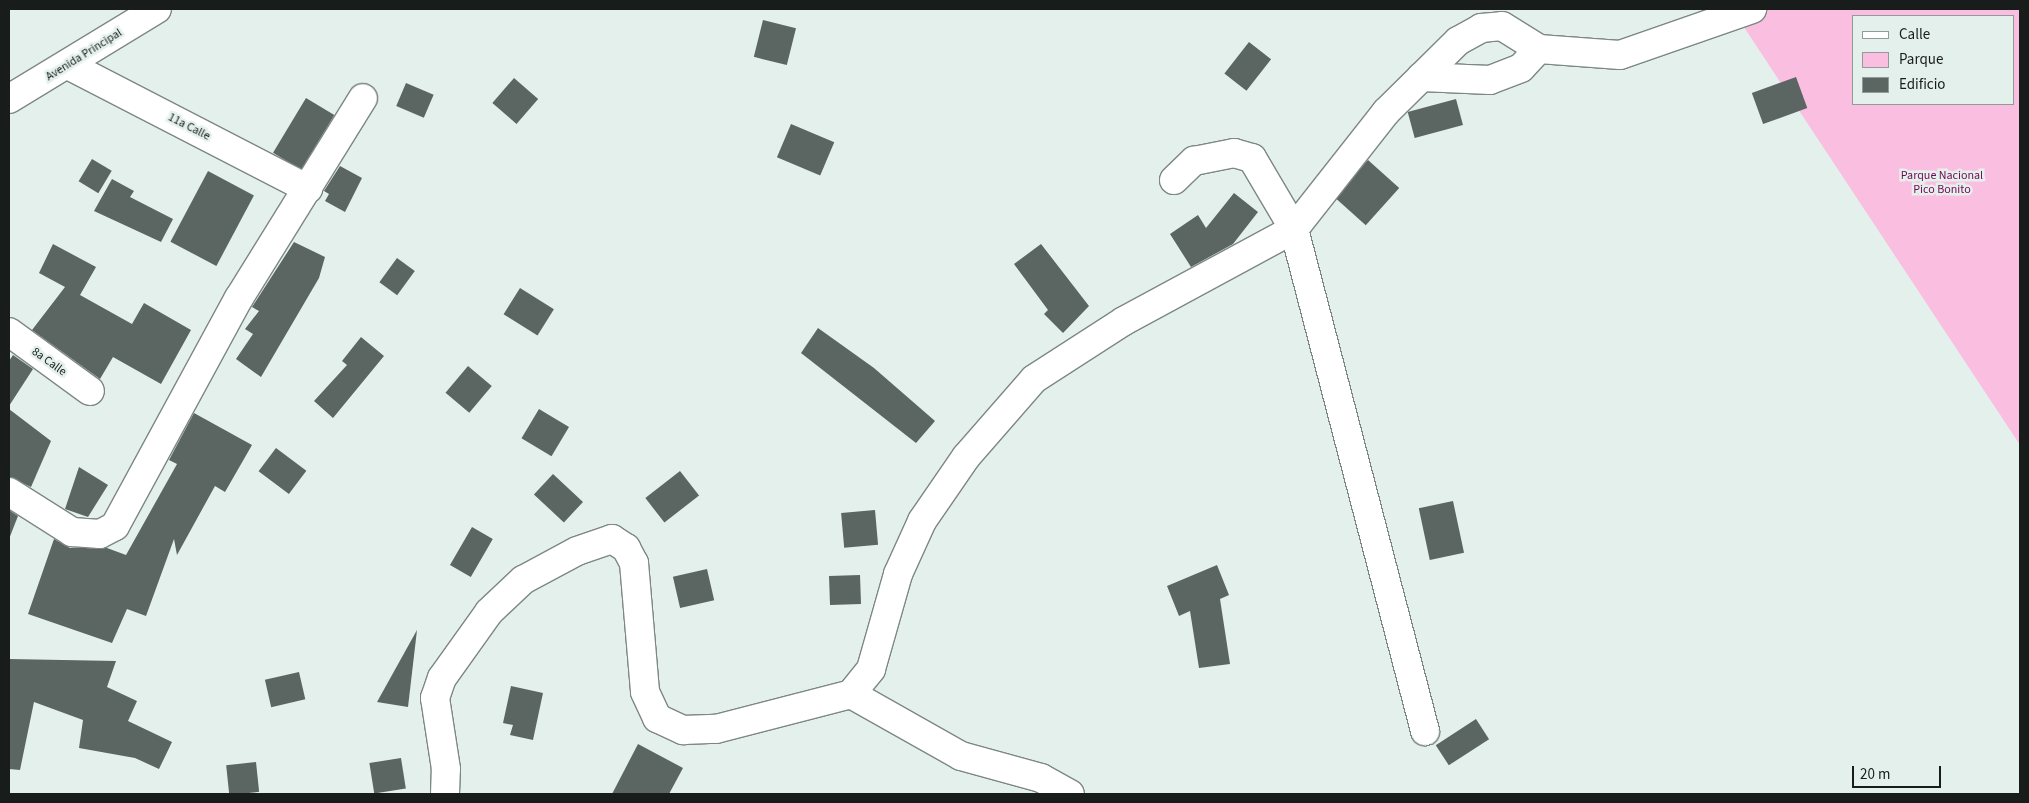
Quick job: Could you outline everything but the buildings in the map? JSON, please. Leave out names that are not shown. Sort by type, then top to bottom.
[{"type":"street","name":"Avenida Principal","points":[[9,100],[70,66],[158,9]]},
{"type":"street","points":[[445,794],[446,770],[435,698],[442,678],[489,612],[523,580],[577,551],[612,539],[626,548],[634,562],[645,692],[657,718],[683,730],[716,729],[851,694],[871,669],[898,574],[922,522],[966,457],[1034,379],[1124,321],[1294,229],[1339,167],[1421,77],[1458,41],[1480,28],[1502,26],[1539,50],[1620,55],[1752,9]]},
{"type":"street","points":[[1421,77],[1490,80],[1521,68],[1539,50]]},
{"type":"street","name":"11a Calle","points":[[70,66],[308,189]]},
{"type":"street","points":[[9,492],[72,532],[100,534],[115,526],[239,298],[363,98]]},
{"type":"street","points":[[1174,180],[1194,161],[1234,153],[1252,158],[1294,229],[1425,731]]},
{"type":"street","name":"8a Calle","points":[[9,332],[90,391]]},
{"type":"street","points":[[851,694],[961,756],[1041,778],[1070,794]]},
{"type":"green space","name":"Parque Nacional Pico Bonito","points":[[1732,9],[2020,9],[2020,445]]}]
